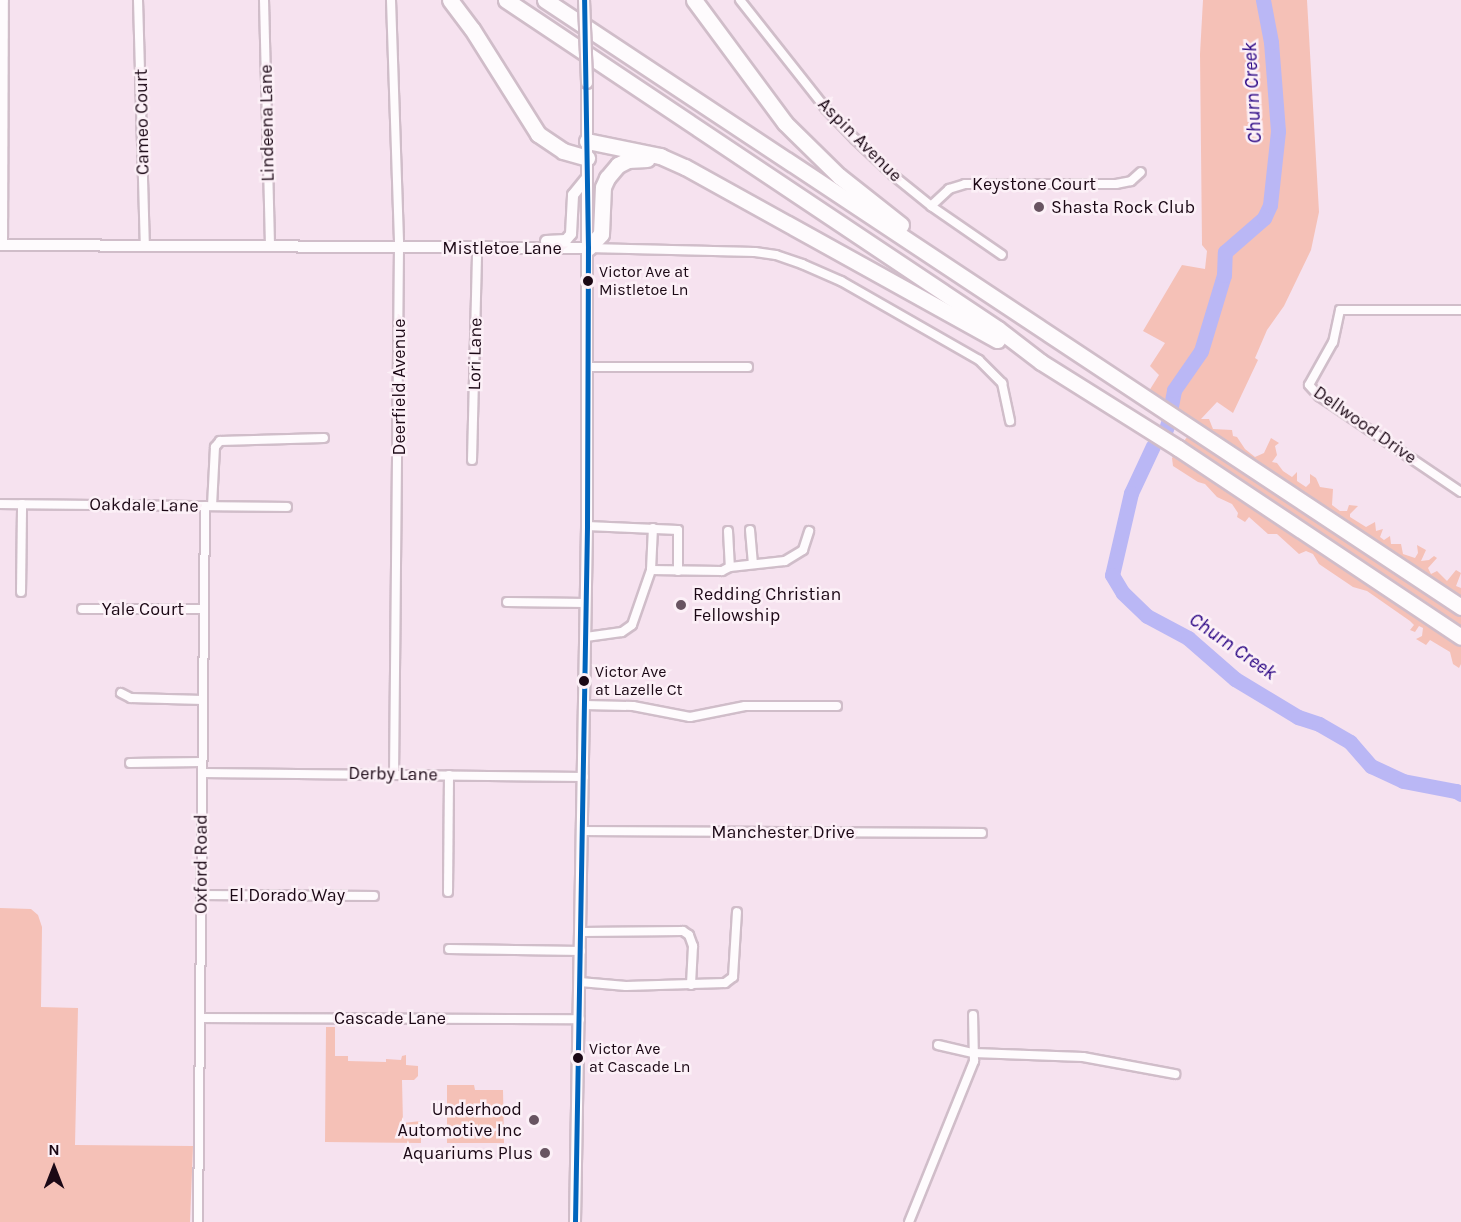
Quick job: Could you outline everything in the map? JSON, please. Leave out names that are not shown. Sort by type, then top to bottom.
[{"type":"highway","points":[[450,0],[472,29],[538,134],[563,151],[587,158]]},
{"type":"highway","points":[[506,0],[998,329],[1041,362],[1178,448],[1461,637]]},
{"type":"highway","points":[[545,0],[1461,607]]},
{"type":"highway","points":[[694,0],[771,106],[792,130],[839,176],[928,247],[943,264]]},
{"type":"highway","points":[[587,141],[660,156],[685,167],[910,290],[1023,356],[1041,362]]},
{"type":"highway","points":[[588,248],[600,237],[603,188],[618,165],[636,158],[685,167]]},
{"type":"main road","points":[[575,1222],[582,951],[587,526],[588,248],[584,0]]},
{"type":"main road","points":[[518,248],[533,242],[567,239],[573,231],[573,195],[587,178]]},
{"type":"main road","name":"Mistletoe Lane","points":[[2,245],[588,248]]},
{"type":"street","points":[[2,245],[1,97],[4,0]]},
{"type":"street","name":"Cameo Court","points":[[138,0],[145,245]]},
{"type":"street","name":"Lindeena Lane","points":[[264,0],[270,246]]},
{"type":"street","name":"Deerfield Avenue","points":[[391,0],[399,247],[394,774]]},
{"type":"street","name":"Aspin Avenue","points":[[740,0],[831,114],[894,176],[932,207],[1002,255]]},
{"type":"street","name":"Keystone Court","points":[[932,207],[949,189],[965,184],[1116,184],[1131,181],[1141,172]]},
{"type":"street","name":"Lori Lane","points":[[472,460],[477,248]]},
{"type":"street","name":"Mistletoe Lane","points":[[588,248],[755,252],[776,255],[802,264],[841,281],[980,360],[1002,383],[1010,421]]},
{"type":"street","name":"Dellwood Drive","points":[[1461,310],[1340,310],[1333,342],[1310,380],[1311,389],[1461,492]]},
{"type":"street","points":[[588,367],[748,367]]},
{"type":"street","name":"Oxford Road","points":[[198,1222],[203,609],[208,506],[215,447],[220,441],[324,438]]},
{"type":"street","name":"Oakdale Lane","points":[[0,504],[287,507]]},
{"type":"street","points":[[21,592],[22,504]]},
{"type":"street","points":[[587,526],[678,530],[678,571]]},
{"type":"street","points":[[586,637],[622,632],[632,625],[651,570],[652,528]]},
{"type":"street","points":[[750,530],[753,563]]},
{"type":"street","points":[[728,531],[730,567]]},
{"type":"street","points":[[651,570],[722,571],[730,567],[753,563],[785,561],[804,550],[809,531]]},
{"type":"street","points":[[507,602],[586,603]]},
{"type":"street","name":"Yale Court","points":[[82,609],[203,609]]},
{"type":"street","points":[[121,693],[131,698],[203,700]]},
{"type":"street","points":[[585,705],[633,706],[690,717],[745,706],[837,706]]},
{"type":"street","points":[[130,763],[202,762]]},
{"type":"street","name":"Derby Lane","points":[[202,773],[584,777]]},
{"type":"street","points":[[448,775],[448,892]]},
{"type":"street","name":"Manchester Drive","points":[[583,831],[982,833]]},
{"type":"street","name":"El Dorado Way","points":[[201,895],[374,896]]},
{"type":"street","points":[[580,982],[626,986],[725,983],[733,977],[737,912]]},
{"type":"street","points":[[582,932],[683,931],[689,935],[693,946],[691,985]]},
{"type":"street","points":[[449,949],[582,951]]},
{"type":"street","points":[[909,1222],[974,1061],[973,1015]]},
{"type":"street","name":"Cascade Lane","points":[[201,1018],[580,1019]]},
{"type":"street","points":[[939,1045],[974,1053],[1083,1057],[1175,1074]]},
{"type":"shaded area","points":[[1203,0],[1307,0],[1319,212],[1311,250],[1284,306],[1267,330],[1255,358],[1258,360],[1233,413],[1217,402],[1201,419],[1209,419],[1213,429],[1232,430],[1233,436],[1237,437],[1245,449],[1255,457],[1264,453],[1271,438],[1279,443],[1275,446],[1277,455],[1272,462],[1277,463],[1292,477],[1297,472],[1297,481],[1306,487],[1310,483],[1310,474],[1316,478],[1320,487],[1333,489],[1332,505],[1340,511],[1347,511],[1349,505],[1358,506],[1350,517],[1366,527],[1375,522],[1376,531],[1383,529],[1380,537],[1384,540],[1390,536],[1391,544],[1401,544],[1403,554],[1415,558],[1418,553],[1417,545],[1426,550],[1421,561],[1429,560],[1434,556],[1437,558],[1428,568],[1431,574],[1437,571],[1447,581],[1456,570],[1461,573],[1456,586],[1461,588],[1461,664],[1459,668],[1453,664],[1450,652],[1430,640],[1426,645],[1416,639],[1422,636],[1423,628],[1419,626],[1415,632],[1410,630],[1414,625],[1410,621],[1367,591],[1353,587],[1319,564],[1313,554],[1306,551],[1299,554],[1277,534],[1268,534],[1249,517],[1245,522],[1237,517],[1238,513],[1232,504],[1217,497],[1205,484],[1173,466],[1172,458],[1197,423],[1149,391],[1159,375],[1150,366],[1165,343],[1143,331],[1182,265],[1205,269],[1207,251],[1202,245],[1200,54]]},
{"type":"shaded area","points":[[0,908],[31,909],[38,915],[42,927],[41,1007],[78,1008],[75,1145],[193,1146],[190,1222],[0,1222]]},
{"type":"shaded area","points":[[326,1027],[335,1027],[335,1056],[348,1056],[348,1061],[386,1062],[386,1059],[401,1060],[402,1056],[406,1055],[406,1065],[418,1066],[418,1076],[414,1080],[402,1080],[403,1123],[421,1121],[421,1143],[325,1142]]},
{"type":"shaded area","points":[[447,1085],[474,1085],[475,1090],[503,1090],[504,1143],[447,1143]]},
{"type":"waterway","name":"Churn Creek","points":[[1171,406],[1174,390],[1201,351],[1224,275],[1225,252],[1264,218],[1270,205],[1278,131],[1271,42],[1263,0]]},
{"type":"waterway","name":"Churn Creek","points":[[1165,432],[1168,423]]},
{"type":"waterway","name":"Churn Creek","points":[[1153,446],[1131,493],[1112,575],[1123,593],[1147,616],[1188,638],[1235,679],[1298,717],[1319,724],[1350,742],[1371,766],[1403,781],[1456,791],[1461,794]]},
{"type":"transit line","points":[[575,1222],[587,526],[588,248],[584,0]]},
{"type":"place","name":"Shasta Rock Club","points":[[1039,207]]},
{"type":"place","name":"Victor Ave at Mistletoe Ln","points":[[588,281]]},
{"type":"place","name":"Redding Christian Fellowship","points":[[681,605]]},
{"type":"place","name":"Victor Ave at Lazelle Ct","points":[[584,681]]},
{"type":"place","name":"Victor Ave at Cascade Ln","points":[[578,1058]]},
{"type":"place","name":"Underhood Automotive Inc","points":[[534,1120]]},
{"type":"place","name":"Aquariums Plus","points":[[545,1153]]}]
